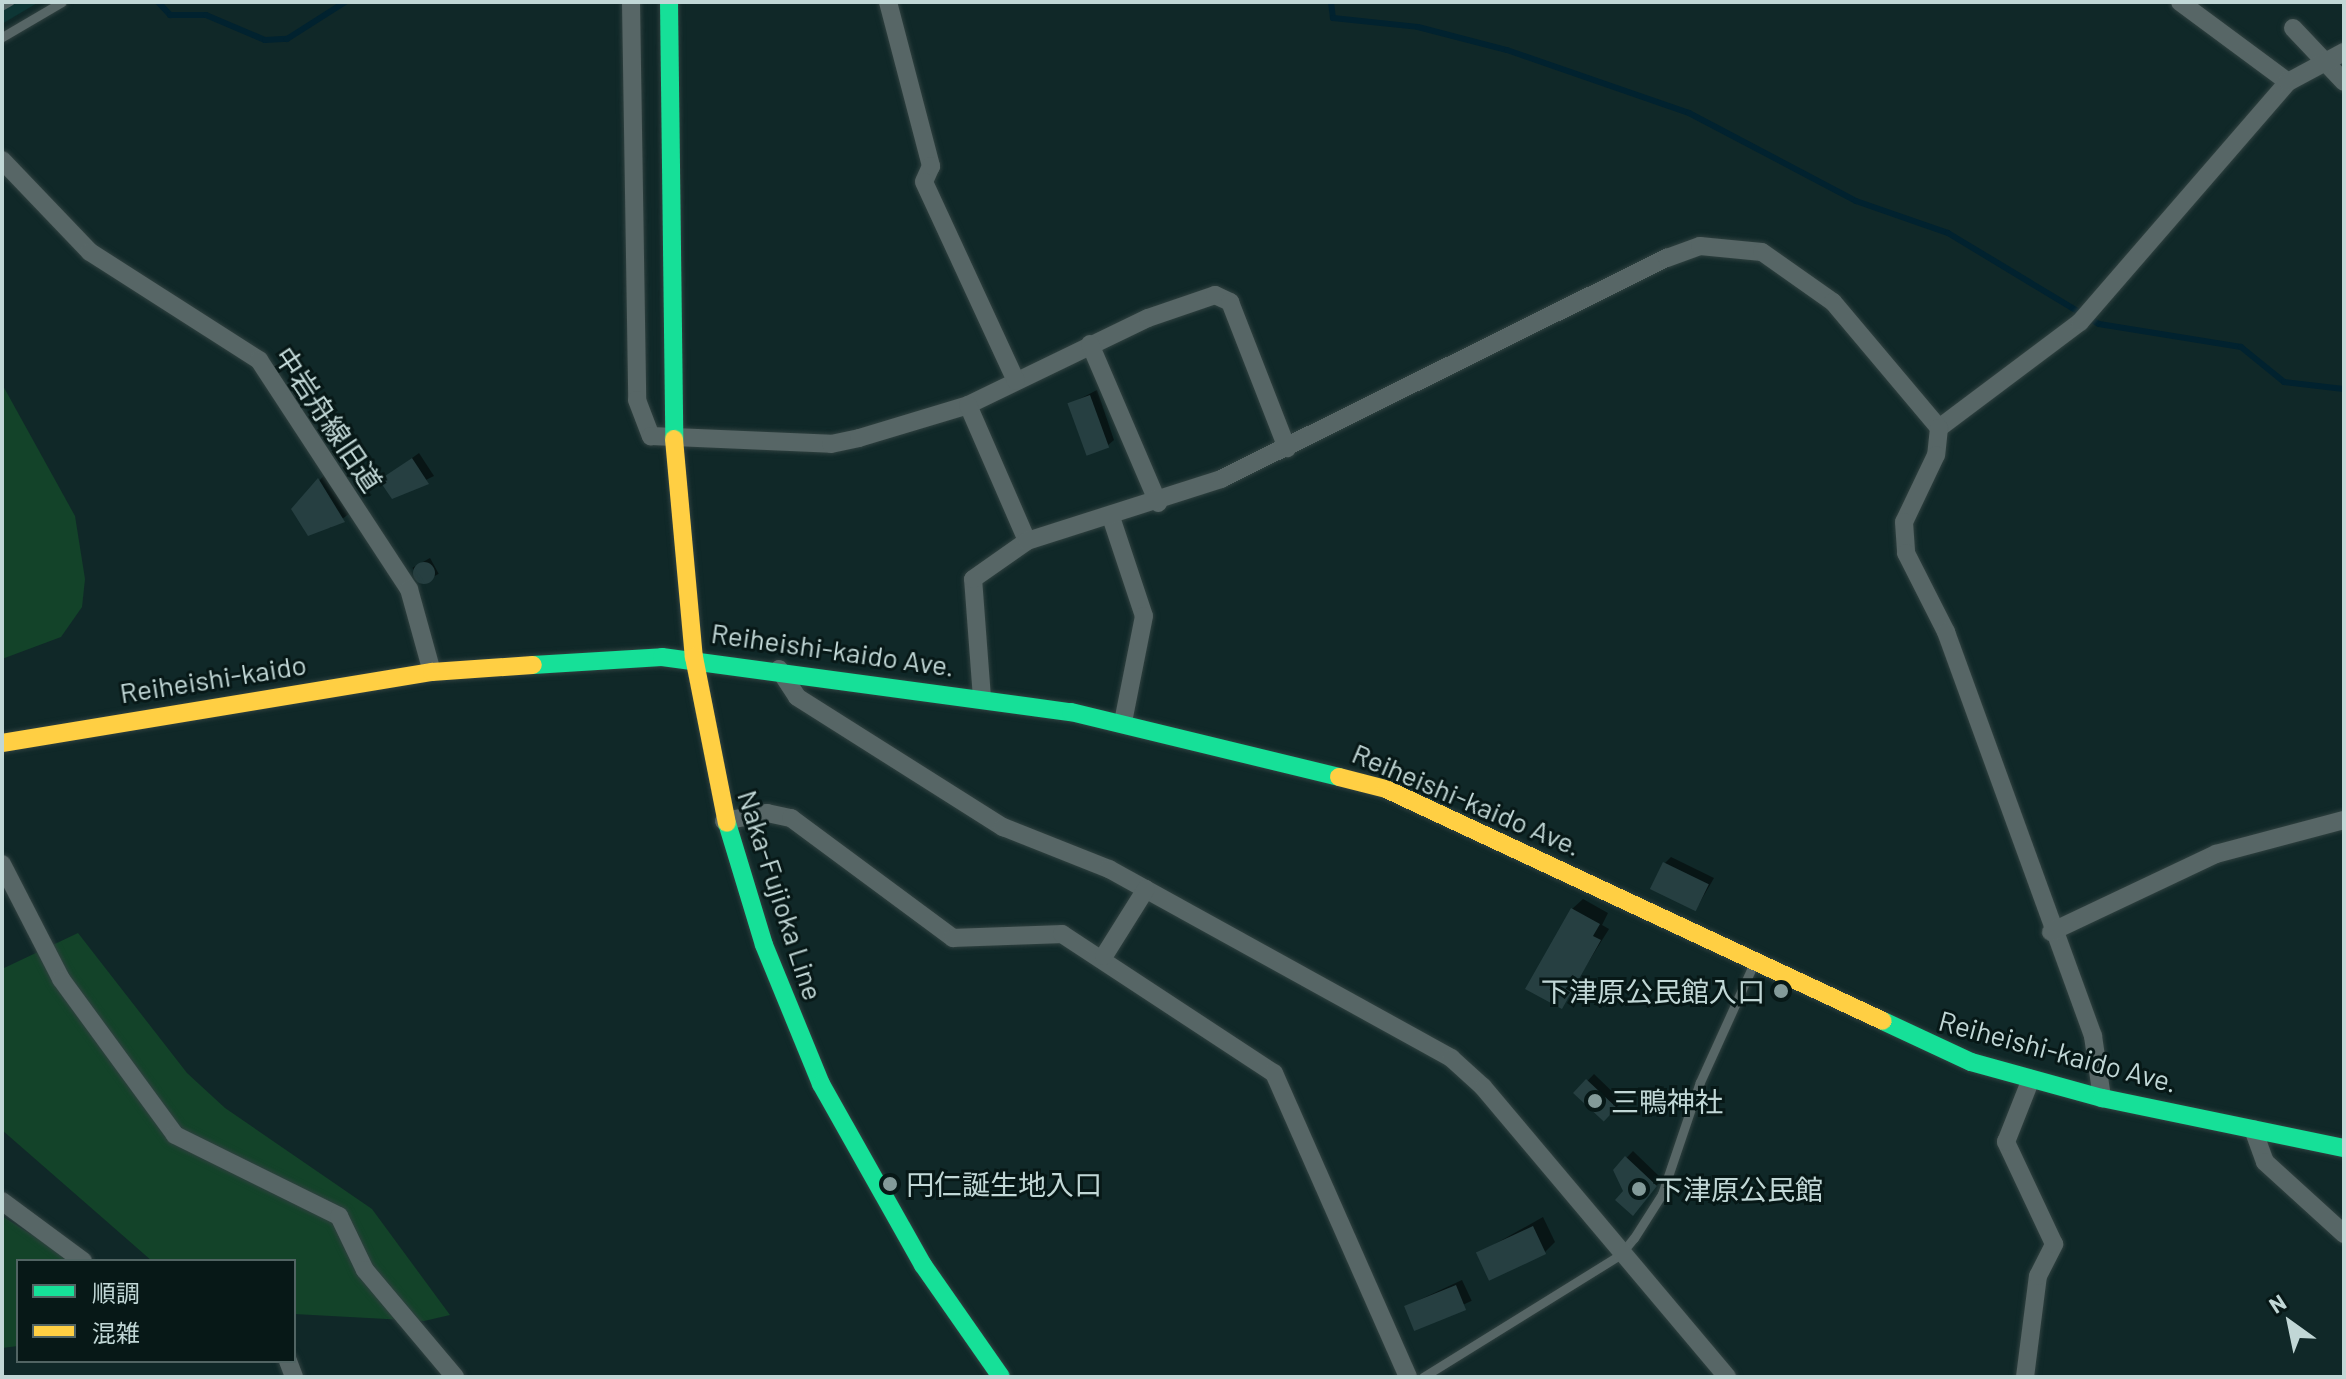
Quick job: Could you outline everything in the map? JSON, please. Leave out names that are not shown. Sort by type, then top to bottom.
[{"type":"main road","name":"Naka-Fujioka Line","points":[[669,2],[674,438],[694,657],[724,821],[764,945],[821,1084],[923,1265],[1001,1377]]},
{"type":"main road","name":"Reiheishi-kaido Ave.","points":[[432,672],[694,657],[982,698],[1123,722],[1386,789],[1923,1044],[2102,1098],[2344,1148]]},
{"type":"main road","name":"Reiheishi-kaido","points":[[2,743],[432,672]]},
{"type":"street","points":[[631,2],[637,400],[643,430],[674,438],[831,444],[968,405],[1090,344],[1187,303],[1227,298],[1287,448]]},
{"type":"street","points":[[888,2],[931,166],[924,182],[1016,381]]},
{"type":"street","points":[[2180,2],[2288,82]]},
{"type":"street","points":[[2293,28],[2321,65],[2344,82]]},
{"type":"street","points":[[2102,1098],[2093,1036],[2051,932],[1946,632],[1903,541],[1939,428],[2080,322],[2288,82],[2344,52]]},
{"type":"street","name":"中岩舟線旧道","points":[[2,160],[90,252],[259,360],[409,589],[432,672]]},
{"type":"street","points":[[982,698],[973,579],[1027,541],[1158,503],[1287,448],[1519,327],[1667,258],[1715,245],[1762,252],[1833,302],[1939,428]]},
{"type":"street","points":[[1090,344],[1158,503]]},
{"type":"street","points":[[968,405],[1027,541]]},
{"type":"street","points":[[1111,517],[1144,616],[1123,722]]},
{"type":"street","points":[[779,669],[797,697],[1003,827],[1146,889],[1451,1058],[1483,1087],[1620,1255],[1727,1377]]},
{"type":"street","points":[[724,821],[767,813],[791,818],[953,938],[1044,930],[1104,956],[1274,1073],[1408,1377]]},
{"type":"street","points":[[2051,932],[2216,854],[2344,820]]},
{"type":"street","points":[[2,864],[61,979],[175,1135],[339,1216],[365,1270],[455,1377]]},
{"type":"street","points":[[1104,956],[1146,889]]},
{"type":"street","points":[[2025,1377],[2038,1276],[2054,1244],[2006,1142],[2031,1079]]},
{"type":"street","points":[[2253,1129],[2265,1162],[2344,1234]]},
{"type":"street","points":[[2,1201],[80,1259]]},
{"type":"lane","points":[[2,37],[62,2]]},
{"type":"lane","points":[[1423,1377],[1620,1255],[1662,1194],[1700,1082],[1754,963]]},
{"type":"shaded area","points":[[2,2],[39,2],[2,24]]},
{"type":"green space","points":[[2,384],[75,516],[85,579],[82,607],[61,637],[2,659]]},
{"type":"green space","points":[[78,933],[187,1073],[225,1108],[372,1209],[450,1315],[424,1321],[296,1314],[296,1259],[150,1259],[2,1130],[2,969]]},
{"type":"green space","points":[[2,1216],[70,1259],[16,1259],[16,1346],[2,1348]]},
{"type":"building","points":[[1090,395],[1109,448],[1087,456],[1067,403]]},
{"type":"building","points":[[412,458],[429,484],[392,499],[379,480]]},
{"type":"building","points":[[318,478],[345,522],[308,536],[291,509]]},
{"type":"building","points":[[424,562],[432,565],[435,573],[432,581],[424,584],[416,581],[413,573],[416,565]]},
{"type":"building","points":[[1663,862],[1709,884],[1696,911],[1650,889]]},
{"type":"building","points":[[1571,908],[1600,924],[1593,936],[1601,940],[1562,1009],[1525,989]]},
{"type":"building","name":"三鴨神社","points":[[1586,1079],[1617,1108],[1604,1122],[1573,1093]]},
{"type":"building","name":"下津原公民館","points":[[1625,1156],[1657,1186],[1633,1216],[1615,1200],[1623,1191],[1613,1170]]},
{"type":"building","points":[[1533,1226],[1546,1254],[1489,1281],[1476,1253]]},
{"type":"building","points":[[1456,1285],[1466,1310],[1414,1331],[1404,1306]]},
{"type":"waterway","points":[[158,2],[170,15],[206,15],[265,40],[287,39],[345,2]]},
{"type":"waterway","points":[[1331,2],[1333,18],[1418,27],[1507,50],[1689,113],[1856,201],[1948,233],[2099,324],[2241,347],[2284,382],[2344,389]]},
{"type":"railway","points":[[2,8],[12,2]]},
{"type":"traffic: fast","points":[[669,2],[674,439]]},
{"type":"traffic: fast","points":[[533,665],[662,657],[1071,712],[1339,777]]},
{"type":"traffic: fast","points":[[727,823],[764,945],[821,1084],[923,1265],[1001,1377]]},
{"type":"traffic: fast","points":[[1883,1021],[1971,1062],[2102,1098],[2344,1148]]},
{"type":"traffic: slow","points":[[674,439],[694,657],[727,823]]},
{"type":"traffic: slow","points":[[2,743],[432,672],[533,665]]},
{"type":"traffic: slow","points":[[1339,777],[1386,789],[1883,1021]]},
{"type":"place","name":"下津原公民館入口","points":[[1781,991]]},
{"type":"place","name":"三鴨神社","points":[[1595,1101]]},
{"type":"place","name":"円仁誕生地入口","points":[[890,1184]]},
{"type":"place","name":"下津原公民館","points":[[1639,1189]]}]
